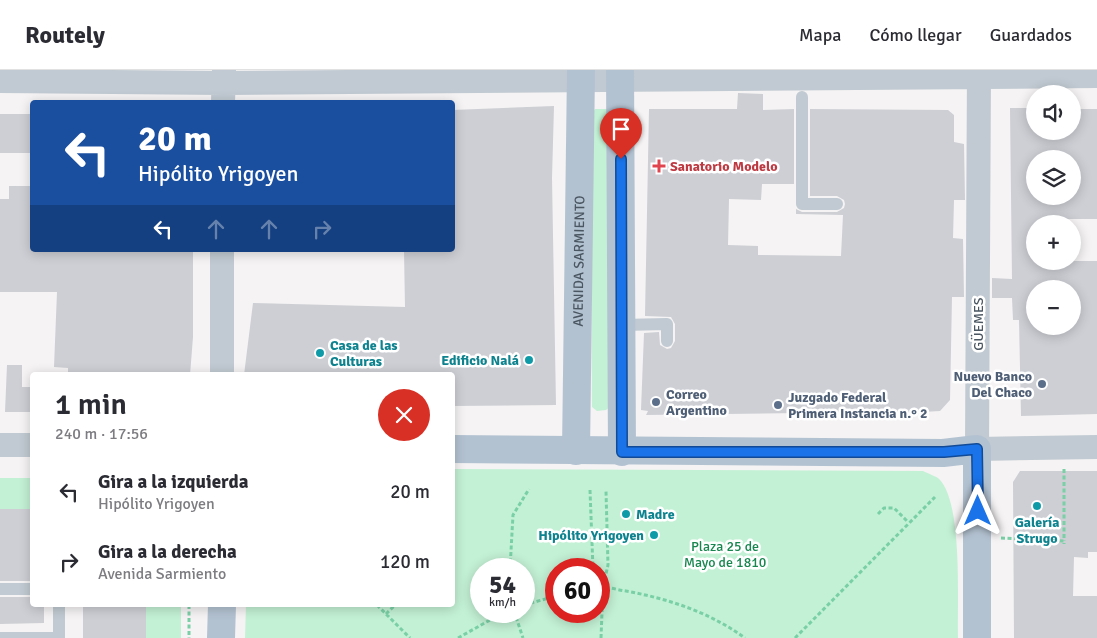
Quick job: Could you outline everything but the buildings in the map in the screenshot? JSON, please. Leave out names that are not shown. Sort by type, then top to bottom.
[{"type":"main road","name":"AVENIDA SARMIENTO","points":[[581,74],[582,451]]},
{"type":"main road","points":[[620,74],[622,452]]},
{"type":"main road","points":[[455,449],[622,452],[944,452],[977,449]]},
{"type":"main road","name":"GÜEMES","points":[[977,449],[977,638]]},
{"type":"main road","points":[[221,638],[222,607]]},
{"type":"street","points":[[0,81],[223,85],[581,74],[979,74],[1097,76]]},
{"type":"street","name":"GÜEMES","points":[[977,449],[979,74]]},
{"type":"street","points":[[222,252],[222,372]]},
{"type":"street","points":[[0,445],[30,445]]},
{"type":"street","points":[[977,449],[1097,447]]},
{"type":"lane","points":[[802,97],[802,204],[837,204]]},
{"type":"lane","points":[[622,325],[667,324],[667,341]]},
{"type":"lane","points":[[0,589],[30,589]]},
{"type":"lane","points":[[0,638],[59,638],[59,607]]},
{"type":"path","points":[[1001,538],[1064,542],[1064,464]]},
{"type":"path","points":[[510,558],[512,515],[530,489]]},
{"type":"path","points":[[590,490],[593,558]]},
{"type":"path","points":[[606,491],[608,558]]},
{"type":"path","points":[[795,638],[908,522],[935,497]]},
{"type":"path","points":[[878,514],[884,508],[894,508],[908,522]]},
{"type":"path","points":[[610,590],[677,603],[712,617],[745,638]]},
{"type":"path","points":[[189,607],[190,638]]},
{"type":"path","points":[[378,607],[410,638]]},
{"type":"path","points":[[386,614],[393,607]]},
{"type":"path","points":[[458,638],[485,623]]},
{"type":"path","points":[[518,623],[523,638]]},
{"type":"path","points":[[601,623],[601,638]]},
{"type":"green space","points":[[595,109],[607,109],[612,405],[606,410],[597,411],[592,407],[591,116]]},
{"type":"green space","name":"Plaza 25 de Mayo de 1810","points":[[455,469],[923,471],[940,480],[947,493],[952,510],[956,532],[958,638],[245,638],[246,607],[455,607]]},
{"type":"green space","points":[[0,478],[30,478],[30,509],[0,509]]},
{"type":"green space","points":[[146,607],[181,607],[181,638],[146,638]]},
{"type":"place","name":"Sanatorio Modelo","points":[[659,166]]},
{"type":"place","name":"Casa de las Culturas","points":[[320,353]]},
{"type":"place","name":"Edificio Nalá","points":[[529,360]]},
{"type":"place","name":"Nuevo Banco Del Chaco","points":[[1042,384]]},
{"type":"place","name":"Correo Argentino","points":[[656,402]]},
{"type":"place","name":"Juzgado Federal Primera Instancia n.° 2","points":[[778,405]]},
{"type":"place","name":"Galería Strugo","points":[[1037,506]]},
{"type":"place","name":"Madre","points":[[626,514]]},
{"type":"place","name":"Hipólito Yrigoyen","points":[[654,535]]},
{"type":"route","points":[[621,159],[622,452],[944,452],[977,449],[978,511]]}]
